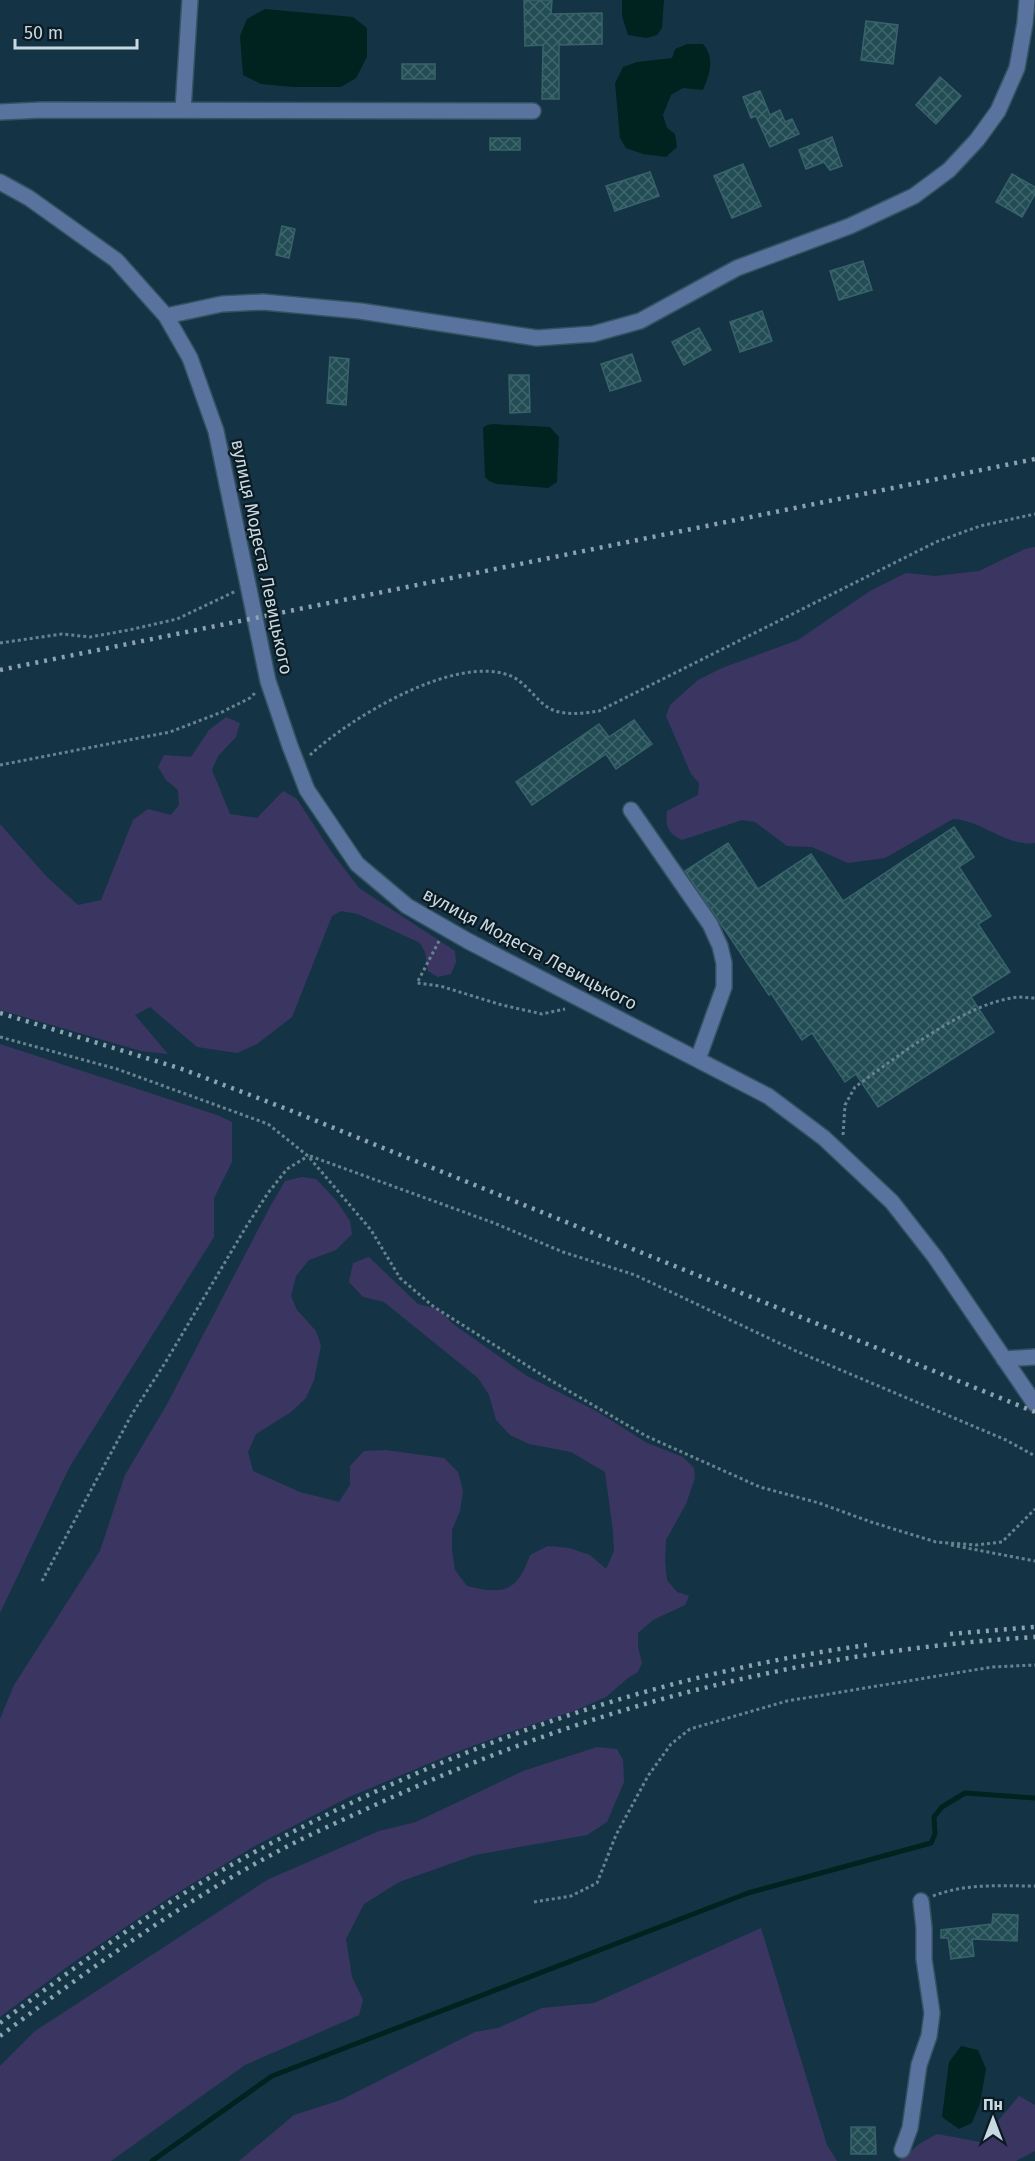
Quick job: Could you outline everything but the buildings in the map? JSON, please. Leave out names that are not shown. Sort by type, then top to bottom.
[{"type":"street","points":[[183,110],[190,0]]},
{"type":"street","points":[[166,316],[222,304],[263,302],[360,311],[537,338],[593,334],[640,321],[737,268],[850,226],[914,196],[949,170],[977,140],[998,111],[1017,68],[1027,0]]},
{"type":"street","points":[[0,112],[42,110],[533,111]]},
{"type":"street","name":"вулиця Модеста Левицького","points":[[0,182],[29,198],[116,260],[166,316],[190,358],[216,431],[268,681],[307,790],[357,864],[408,906],[445,928],[768,1096],[836,1149],[892,1202],[935,1257],[1035,1404]]},
{"type":"street","points":[[631,810],[710,924],[720,946],[724,963],[724,987],[698,1059]]},
{"type":"street","points":[[1004,1359],[1035,1357]]},
{"type":"street","points":[[902,2150],[910,2128],[919,2065],[929,2036],[932,2013],[924,1959],[921,1901]]},
{"type":"path","points":[[298,767],[325,742],[380,706],[422,685],[464,672],[490,672],[511,676],[525,685],[544,705],[560,712],[578,715],[599,711],[936,542],[980,526],[1035,514]]},
{"type":"path","points":[[0,643],[62,634],[90,637],[139,628],[177,619],[230,592],[249,586]]},
{"type":"path","points":[[0,765],[170,732],[222,712],[250,698],[268,681]]},
{"type":"path","points":[[445,928],[417,983],[440,986],[502,1005],[542,1014],[590,1004]]},
{"type":"path","points":[[836,1149],[843,1135],[846,1105],[855,1087],[962,1015],[990,1003],[1013,997],[1035,998]]},
{"type":"path","points":[[0,1037],[117,1069],[268,1124],[308,1156],[371,1230],[400,1278],[434,1306],[550,1380],[646,1436],[760,1487],[819,1503],[936,1542],[1035,1560]]},
{"type":"path","points":[[308,1156],[494,1223],[562,1252],[635,1275],[796,1351],[1006,1440],[1035,1456]]},
{"type":"path","points":[[42,1581],[132,1414],[184,1333],[246,1227],[287,1169],[308,1156]]},
{"type":"path","points":[[936,1542],[976,1545],[1002,1542],[1035,1509]]},
{"type":"path","points":[[534,1902],[571,1896],[597,1883],[616,1835],[648,1776],[672,1744],[690,1729],[787,1701],[992,1667],[1035,1665]]},
{"type":"path","points":[[921,1901],[956,1888],[1035,1886]]},
{"type":"shaded area","points":[[622,0],[664,0],[662,28],[657,35],[646,38],[628,35],[622,16]]},
{"type":"shaded area","points":[[265,9],[353,17],[367,28],[367,57],[356,78],[341,87],[293,87],[261,84],[243,75],[240,36],[247,19]]},
{"type":"shaded area","points":[[687,44],[703,44],[709,55],[710,66],[703,90],[683,88],[671,95],[663,115],[667,128],[675,134],[677,147],[666,157],[643,154],[626,148],[620,138],[615,83],[623,67],[637,62],[672,58],[675,49]]},
{"type":"shaded area","points":[[493,424],[550,427],[559,437],[557,482],[548,488],[497,484],[489,481],[485,477],[483,428]]},
{"type":"shaded area","points":[[1035,547],[1035,843],[1014,841],[964,820],[953,819],[885,858],[848,863],[812,847],[787,846],[755,822],[742,820],[682,840],[673,835],[667,825],[667,811],[698,795],[699,783],[691,774],[666,716],[670,705],[698,680],[722,668],[798,640],[870,591],[906,573],[935,576],[979,571],[1025,549]]},
{"type":"shaded area","points":[[226,717],[240,723],[236,737],[218,756],[212,770],[230,814],[257,818],[283,791],[297,799],[330,850],[359,888],[455,951],[456,962],[451,974],[438,977],[428,971],[425,952],[420,943],[358,914],[341,911],[332,916],[292,1017],[257,1044],[237,1053],[197,1047],[150,1007],[135,1015],[168,1054],[141,1051],[0,1010],[0,824],[47,877],[78,905],[101,900],[133,820],[148,809],[171,815],[179,805],[178,790],[166,780],[158,767],[164,755],[191,757],[209,730]]},
{"type":"shaded area","points":[[0,1044],[217,1115],[232,1122],[232,1162],[214,1198],[214,1237],[70,1466],[0,1613]]},
{"type":"shaded area","points":[[302,1177],[316,1179],[336,1200],[350,1221],[352,1234],[336,1250],[309,1260],[296,1276],[291,1296],[297,1310],[316,1331],[321,1346],[314,1380],[306,1398],[291,1412],[256,1434],[248,1452],[253,1471],[300,1492],[339,1502],[350,1485],[350,1466],[364,1451],[385,1450],[444,1458],[458,1472],[463,1491],[460,1511],[452,1530],[452,1550],[455,1570],[467,1586],[491,1590],[508,1588],[520,1577],[530,1555],[548,1546],[569,1548],[590,1555],[606,1569],[614,1551],[605,1472],[571,1452],[529,1444],[510,1435],[496,1420],[489,1395],[478,1378],[384,1302],[363,1297],[349,1282],[353,1263],[369,1257],[418,1304],[438,1309],[453,1324],[527,1376],[596,1411],[647,1443],[683,1457],[694,1468],[695,1478],[686,1504],[666,1540],[665,1561],[667,1580],[677,1592],[689,1596],[685,1605],[653,1620],[638,1633],[638,1647],[642,1663],[638,1672],[606,1697],[574,1711],[454,1753],[349,1797],[253,1847],[167,1899],[71,1964],[0,2017],[0,1719],[14,1685],[100,1551],[125,1475],[166,1406],[271,1205],[285,1181]]},
{"type":"shaded area","points":[[597,1747],[617,1749],[623,1760],[624,1782],[607,1822],[587,1835],[475,1855],[399,1882],[364,1904],[346,1939],[352,1977],[363,2000],[359,2015],[245,2065],[111,2161],[0,2161],[0,2066],[35,2031],[267,1880],[379,1831],[416,1822],[523,1771]]},
{"type":"shaded area","points":[[761,1928],[827,2145],[837,2161],[239,2161],[294,2115],[341,2100],[475,2032],[498,2028],[542,2008],[594,2003]]},
{"type":"shaded area","points":[[961,2046],[978,2050],[986,2069],[980,2103],[972,2123],[959,2129],[942,2117],[949,2062]]},
{"type":"shaded area","points":[[1019,2096],[1035,2105],[1035,2151],[1016,2161],[899,2161],[919,2144],[937,2134],[980,2142]]},
{"type":"waterway","points":[[152,2161],[272,2076],[748,1893],[931,1843],[935,1834],[934,1817],[942,1807],[965,1793],[1035,1798]]},
{"type":"railway","points":[[0,670],[1035,459]]},
{"type":"railway","points":[[0,1013],[182,1069],[292,1111],[1035,1412]]},
{"type":"railway","points":[[950,1634],[1035,1627]]},
{"type":"railway","points":[[0,2036],[140,1935],[250,1867],[360,1812],[441,1776],[523,1744],[606,1716],[689,1692],[773,1672],[859,1656],[1035,1637]]},
{"type":"railway","points":[[0,2023],[91,1956],[218,1872],[323,1816],[397,1782],[473,1750],[628,1697],[786,1658],[867,1645]]}]
